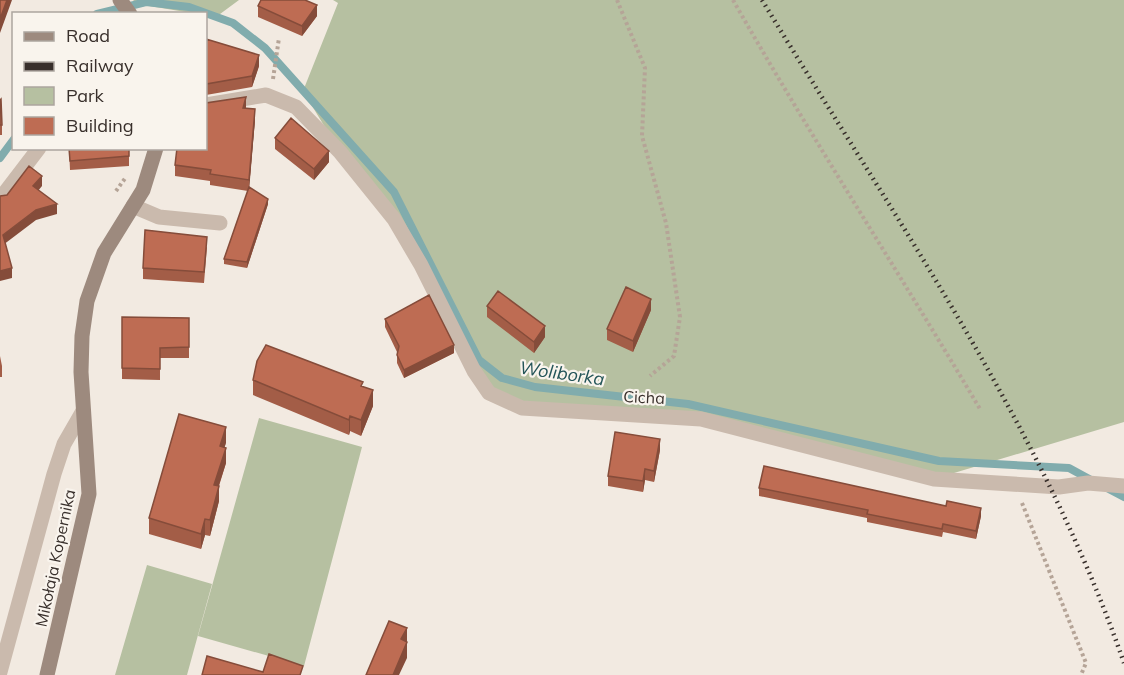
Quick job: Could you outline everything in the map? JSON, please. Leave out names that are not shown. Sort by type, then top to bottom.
[{"type":"street","name":"Cicha","points":[[207,105],[266,95],[296,107],[340,152],[394,219],[421,264],[474,371],[489,393],[522,408],[701,418],[934,479],[1059,488],[1088,483],[1124,486]]},
{"type":"street","points":[[0,199],[37,150]]},
{"type":"street","name":"Mikołaja Kopernika","points":[[47,675],[89,494],[83,411],[82,336],[87,301],[104,253],[150,173],[156,150]]},
{"type":"street","points":[[133,206],[159,218],[220,223]]},
{"type":"street","points":[[0,672],[54,474],[64,444],[83,411]]},
{"type":"path","points":[[617,0],[645,68],[642,136],[666,223],[680,317],[674,356],[650,376]]},
{"type":"path","points":[[733,0],[795,109],[903,279],[980,409]]},
{"type":"path","points":[[275,73],[279,38]]},
{"type":"path","points":[[1014,483],[1086,663],[1081,675]]},
{"type":"green space","points":[[133,0],[239,0],[216,17],[207,16],[207,12],[186,12],[137,4]]},
{"type":"green space","points":[[333,0],[1124,0],[1124,422],[934,479],[701,419],[522,408],[489,393],[421,265],[340,152],[303,91],[338,3]]},
{"type":"green space","points":[[259,418],[362,447],[304,666],[198,636]]},
{"type":"green space","points":[[147,565],[212,584],[187,675],[115,675]]},
{"type":"building","points":[[0,0],[7,0],[0,19]]},
{"type":"building","points":[[261,0],[305,0],[317,5],[302,26],[258,6]]},
{"type":"building","points":[[207,39],[259,55],[252,76],[207,84]]},
{"type":"building","points":[[246,97],[243,108],[255,109],[249,180],[210,174],[211,170],[175,165],[177,150],[207,150],[207,103]]},
{"type":"building","points":[[0,100],[2,125],[0,125]]},
{"type":"building","points":[[291,118],[329,151],[314,169],[275,138]]},
{"type":"building","points":[[69,150],[129,150],[129,156],[70,161]]},
{"type":"building","points":[[29,166],[42,176],[33,186],[57,204],[36,210],[3,235],[12,268],[0,271],[0,196],[7,195]]},
{"type":"building","points":[[249,187],[268,199],[247,262],[224,259]]},
{"type":"building","points":[[145,230],[207,237],[204,272],[143,268]]},
{"type":"building","points":[[626,287],[651,299],[633,341],[607,329]]},
{"type":"building","points":[[498,291],[545,326],[534,342],[487,306]]},
{"type":"building","points":[[429,295],[454,345],[404,370],[397,355],[399,346],[385,319]]},
{"type":"building","points":[[122,317],[189,318],[189,347],[160,348],[160,369],[122,368]]},
{"type":"building","points":[[266,345],[363,382],[361,386],[373,390],[361,420],[350,416],[349,420],[253,380],[257,361]]},
{"type":"building","points":[[179,414],[226,427],[220,446],[226,448],[214,485],[219,486],[210,520],[205,519],[201,534],[149,518]]},
{"type":"building","points":[[615,432],[660,439],[654,471],[645,469],[643,481],[608,476]]},
{"type":"building","points":[[764,466],[946,506],[947,501],[981,508],[976,531],[943,524],[942,529],[867,514],[868,510],[759,488]]},
{"type":"building","points":[[389,621],[407,628],[401,639],[407,642],[393,675],[366,675]]},
{"type":"building","points":[[269,654],[303,666],[300,675],[202,675],[207,656],[263,672]]},
{"type":"waterway","name":"Woliborka","points":[[105,12],[146,2],[189,7],[203,12]]},
{"type":"waterway","name":"Woliborka","points":[[207,14],[233,23],[265,48],[394,192],[479,360],[502,378],[535,387],[688,404],[939,461],[1069,468],[1091,480]]},
{"type":"waterway","name":"Woliborka","points":[[0,158],[12,142]]},
{"type":"waterway","name":"Woliborka","points":[[1107,488],[1124,497]]},
{"type":"railway","points":[[762,0],[912,241],[1007,404],[1051,488],[1090,574],[1124,663]]}]
